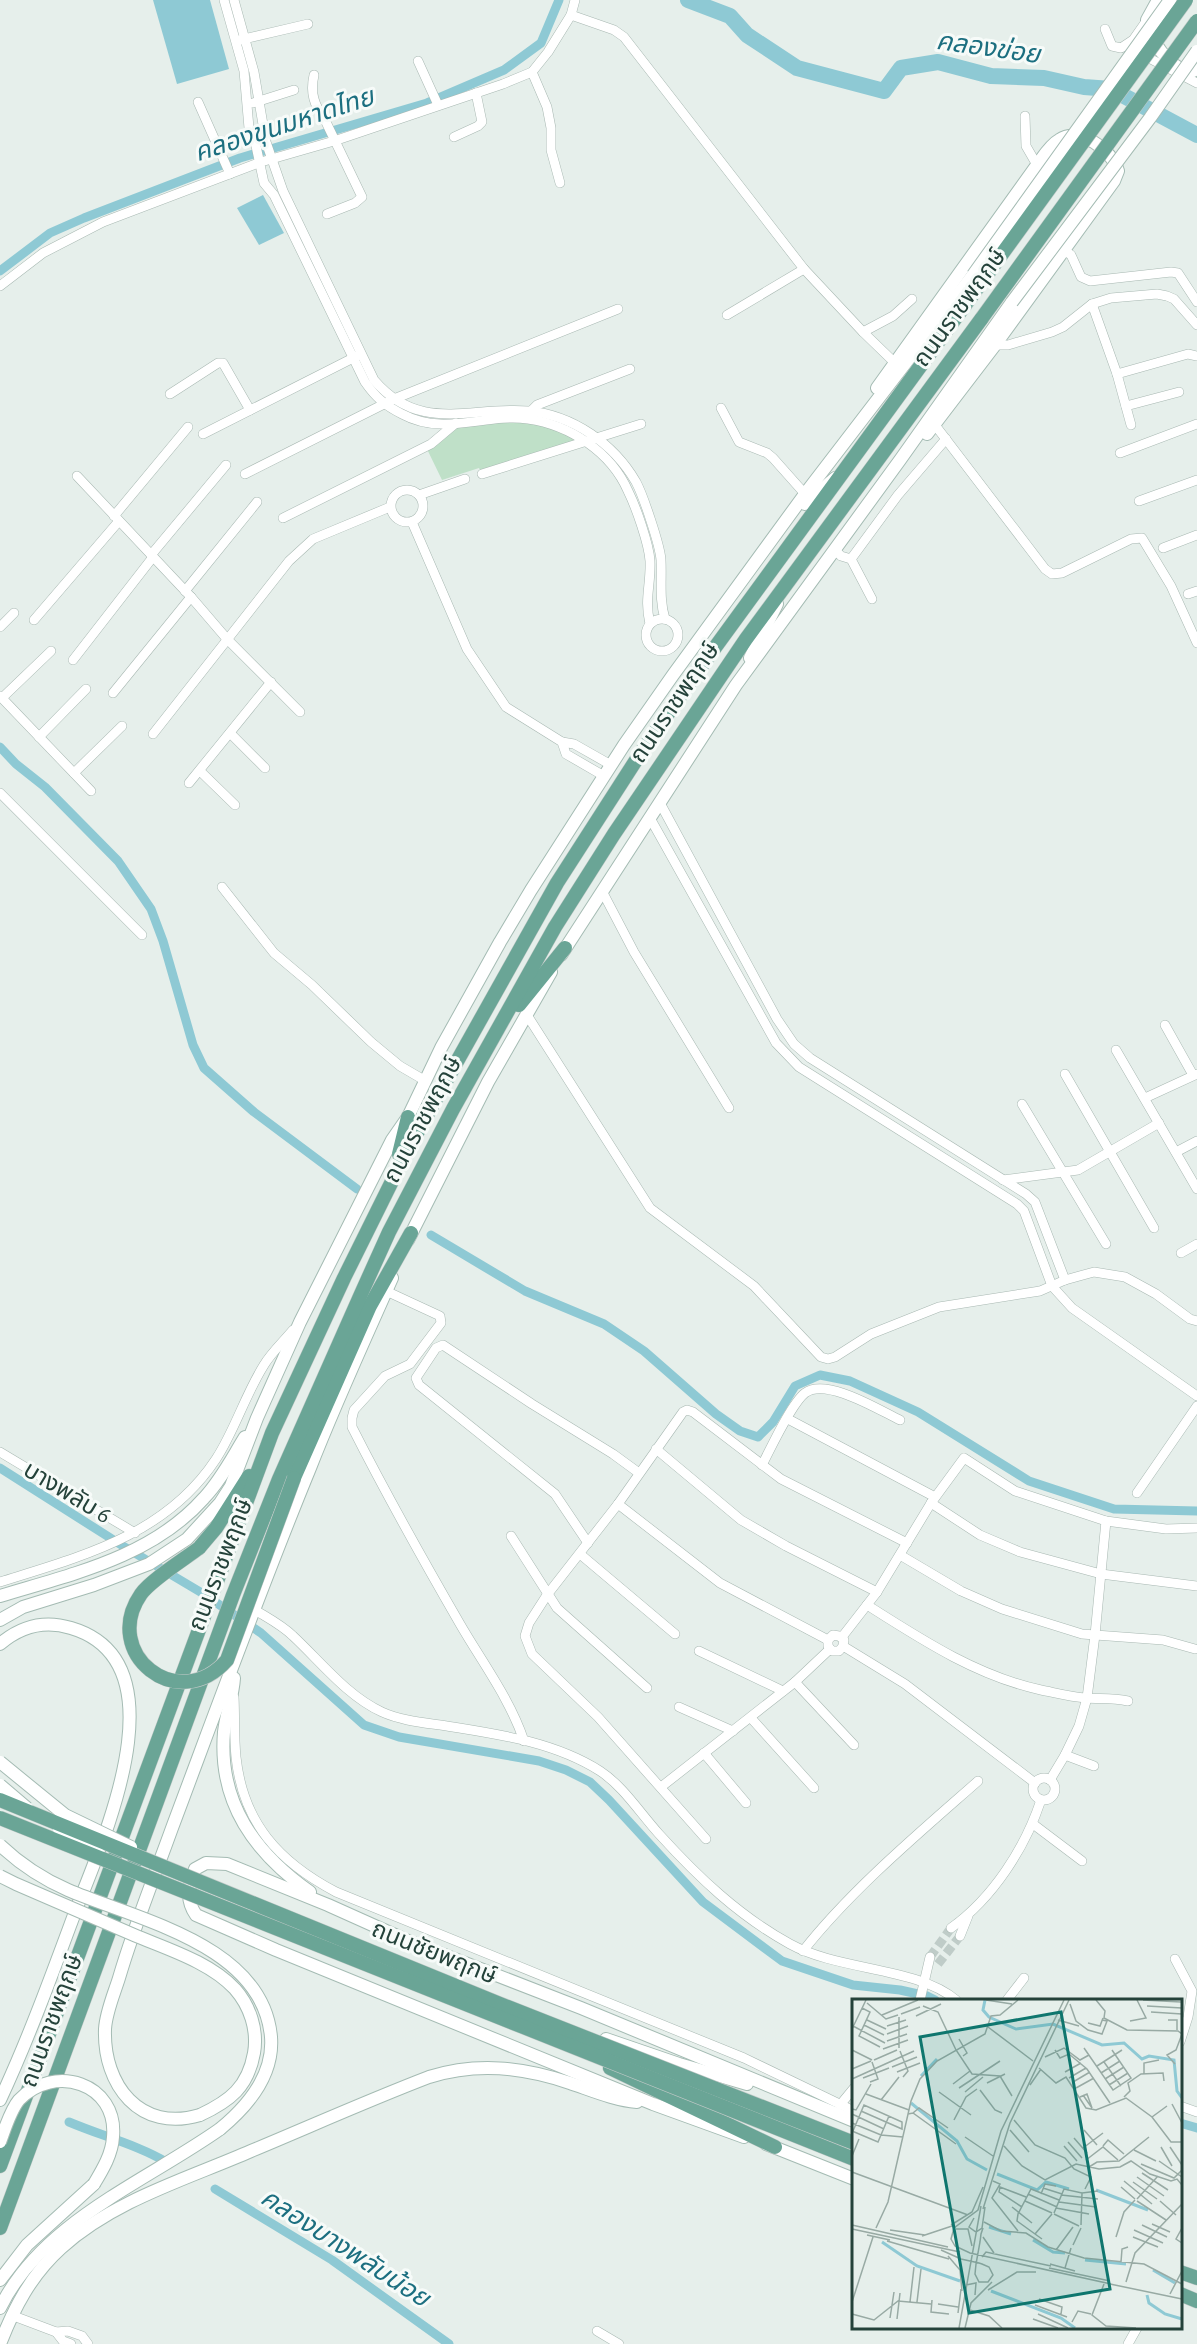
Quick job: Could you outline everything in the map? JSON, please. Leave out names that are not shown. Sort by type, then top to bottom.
[{"type":"main road","points":[[1158,0],[1147,20],[1158,47],[1178,69],[1189,73],[1197,69]]},
{"type":"main road","name":"ถนนราชพฤกษ์","points":[[257,1418],[300,1322],[392,1140],[408,1117],[424,1080],[464,1006],[526,899],[608,771],[677,669],[822,472],[973,275],[1170,0]]},
{"type":"main road","name":"ถนนราชพฤกษ์","points":[[0,2166],[272,1432],[344,1278],[409,1147],[557,883],[692,679],[1186,0]]},
{"type":"main road","name":"ถนนราชพฤกษ์","points":[[0,2228],[232,1595],[279,1479],[384,1243],[453,1109],[555,927],[706,697],[1197,21]]},
{"type":"main road","name":"ถนนราชพฤกษ์","points":[[0,1876],[16,1884],[181,1954],[209,1969],[234,1989],[247,2008],[254,2026],[255,2039],[251,2066],[236,2092],[223,2104],[187,2119],[165,2118],[146,2112],[128,2100],[118,2088],[111,2073],[106,2052],[105,2027],[128,1946],[236,1660],[246,1635],[253,1615],[311,1465],[411,1233],[488,1082],[565,948],[736,685],[1012,302],[1150,118],[1197,51]]},
{"type":"main road","name":"ถนนราชพฤกษ์","points":[[822,472],[854,421],[1037,165],[1059,139],[1073,136],[1096,144],[1115,162],[1118,171],[1114,181],[935,425],[900,460]]},
{"type":"main road","points":[[788,519],[849,466]]},
{"type":"main road","points":[[736,685],[790,579]]},
{"type":"main road","points":[[497,1032],[565,948]]},
{"type":"main road","points":[[393,1183],[408,1117]]},
{"type":"main road","points":[[272,1432],[243,1488],[216,1528],[199,1548],[143,1592],[132,1611],[131,1642],[145,1666],[156,1674],[178,1683],[196,1681],[219,1668],[226,1660],[294,1478],[370,1306],[411,1233]]},
{"type":"main road","points":[[0,1596],[125,1555],[163,1535],[183,1520],[203,1500],[222,1475],[257,1418]]},
{"type":"main road","points":[[0,1620],[23,1607],[132,1572],[168,1553],[187,1539],[220,1503],[231,1486],[257,1418]]},
{"type":"main road","points":[[0,1644],[10,1635],[27,1627],[45,1623],[62,1625],[89,1635],[110,1651],[123,1674],[129,1718],[125,1767],[114,1809],[58,1959],[0,2100]]},
{"type":"main road","points":[[236,1660],[234,1685],[224,1731],[224,1756],[228,1785],[249,1833],[266,1856],[285,1875],[328,1905]]},
{"type":"main road","points":[[0,1762],[65,1815],[124,1844],[529,2012],[679,2064],[792,2098]]},
{"type":"main road","points":[[0,1785],[25,1807],[97,1852],[521,2026],[775,2147],[852,2178]]},
{"type":"main road","name":"ถนนชัยพฤกษ์","points":[[0,1800],[500,2004],[852,2142]]},
{"type":"main road","name":"ถนนชัยพฤกษ์","points":[[0,1818],[852,2158]]},
{"type":"main road","points":[[0,1845],[22,1864],[47,1880],[200,1944],[235,1967],[247,1980],[261,2002],[270,2026],[270,2054],[258,2088],[237,2116],[183,2155],[93,2209],[31,2260],[17,2277],[5,2312],[0,2344]]},
{"type":"main road","points":[[775,2147],[717,2129],[653,2104],[212,1923],[196,1915],[189,1906],[188,1896],[195,1869],[214,1862],[226,1864],[328,1905],[406,1940],[699,2057],[792,2098],[852,2120]]},
{"type":"main road","points":[[5,2312],[61,2248],[99,2220],[148,2194],[429,2077],[454,2069],[515,2069],[553,2077],[621,2100],[653,2104]]},
{"type":"main road","points":[[0,2142],[18,2102],[34,2087],[53,2080],[75,2082],[98,2093],[105,2103],[113,2126],[111,2150],[94,2184],[27,2246],[0,2280]]},
{"type":"main road","points":[[1182,2295],[1197,2302]]},
{"type":"main road","points":[[1182,2300],[1197,2302]]},
{"type":"street","points":[[224,0],[254,72],[266,142],[272,159],[278,193],[357,356],[365,382],[384,405],[408,417],[434,425],[456,420],[528,415],[563,420],[598,438],[618,456],[637,483],[660,557],[660,596],[665,619]]},
{"type":"street","points":[[234,0],[244,71],[247,118],[261,162],[264,183],[278,193]]},
{"type":"street","points":[[0,286],[43,253],[103,222],[228,171],[476,93],[532,72],[548,52],[571,15],[575,0]]},
{"type":"street","points":[[571,15],[614,30],[624,37],[804,268],[895,363]]},
{"type":"street","points":[[1126,46],[1147,20]]},
{"type":"street","points":[[240,40],[308,24]]},
{"type":"street","points":[[1105,29],[1115,48],[1126,46],[1197,83]]},
{"type":"street","points":[[418,61],[437,104]]},
{"type":"street","points":[[532,72],[547,107],[551,128],[551,150],[560,183]]},
{"type":"street","points":[[314,75],[311,93],[317,109],[325,120],[362,197],[355,203],[327,214]]},
{"type":"street","points":[[247,104],[294,90]]},
{"type":"street","points":[[454,137],[482,122],[476,93]]},
{"type":"street","points":[[198,102],[228,171]]},
{"type":"street","points":[[1025,116],[1026,146],[1037,165]]},
{"type":"street","points":[[1064,250],[1071,255],[1081,277],[1090,281],[1176,273],[1182,276],[1197,302]]},
{"type":"street","points":[[727,315],[804,268]]},
{"type":"street","points":[[995,345],[1008,345],[1052,332],[1063,327],[1092,304],[1111,298],[1157,294],[1167,296],[1174,300],[1197,325]]},
{"type":"street","points":[[863,332],[893,315],[912,299]]},
{"type":"street","points":[[1092,304],[1117,374],[1131,425]]},
{"type":"street","points":[[245,474],[394,399],[618,309]]},
{"type":"street","points":[[1117,374],[1188,354],[1197,356]]},
{"type":"street","points":[[357,356],[374,380],[394,399],[412,408],[456,420]]},
{"type":"street","points":[[203,434],[357,356]]},
{"type":"street","points":[[170,394],[218,363],[223,363],[250,410]]},
{"type":"street","points":[[528,415],[537,405],[630,369]]},
{"type":"street","points":[[1126,406],[1179,392]]},
{"type":"street","points":[[721,408],[739,442],[773,458],[805,495]]},
{"type":"street","points":[[528,415],[567,430],[587,442],[609,460],[629,492],[648,551],[650,568],[646,604],[650,624],[646,634],[648,644],[656,651],[667,652],[676,645],[679,634],[675,624],[665,619],[659,619],[650,624]]},
{"type":"street","points":[[283,518],[431,444],[456,420]]},
{"type":"street","points":[[482,474],[641,424]]},
{"type":"street","points":[[1120,453],[1197,424]]},
{"type":"street","points":[[935,425],[1045,569],[1052,574],[1062,573],[1131,539],[1142,538],[1171,586],[1197,643]]},
{"type":"street","points":[[34,620],[117,519],[188,427]]},
{"type":"street","points":[[851,559],[898,495],[946,439]]},
{"type":"street","points":[[73,660],[152,556],[226,465]]},
{"type":"street","points":[[76,476],[188,594],[227,639],[300,712]]},
{"type":"street","points":[[419,495],[465,479]]},
{"type":"street","points":[[1139,501],[1197,480]]},
{"type":"street","points":[[403,490],[414,491],[419,495],[423,508],[419,518],[412,522],[399,521],[390,507],[394,496],[403,490]]},
{"type":"street","points":[[113,693],[257,502]]},
{"type":"street","points":[[153,734],[289,561],[313,539],[390,507]]},
{"type":"street","points":[[412,522],[468,649],[506,707],[562,742],[566,754],[608,771]]},
{"type":"street","points":[[1163,548],[1197,535]]},
{"type":"street","points":[[835,550],[841,556],[851,559],[872,599]]},
{"type":"street","points":[[0,627],[14,613]]},
{"type":"street","points":[[51,651],[1,697],[91,791]]},
{"type":"street","points":[[667,652],[670,662],[677,669]]},
{"type":"street","points":[[189,783],[271,682]]},
{"type":"street","points":[[39,737],[86,689]]},
{"type":"street","points":[[74,773],[122,726]]},
{"type":"street","points":[[230,733],[265,768]]},
{"type":"street","points":[[200,771],[235,805]]},
{"type":"street","points":[[0,793],[142,935]]},
{"type":"street","points":[[660,803],[777,1019],[794,1044],[818,1064],[1026,1194],[1035,1203],[1065,1280]]},
{"type":"street","points":[[650,818],[776,1043],[799,1067],[1017,1204],[1024,1211],[1052,1286],[1072,1308],[1197,1396]]},
{"type":"street","points":[[222,887],[274,953],[312,985],[371,1042],[400,1066],[424,1080]]},
{"type":"street","points":[[602,891],[634,952],[729,1108]]},
{"type":"street","points":[[527,1015],[650,1208],[754,1286],[821,1357],[828,1359],[835,1357],[871,1334],[939,1307],[1040,1291],[1065,1280],[1094,1272],[1125,1277],[1195,1318]]},
{"type":"street","points":[[765,1023],[777,1019]]},
{"type":"street","points":[[1145,1098],[1195,1075],[1165,1025]]},
{"type":"street","points":[[1116,1050],[1197,1189]]},
{"type":"street","points":[[1065,1074],[1154,1228]]},
{"type":"street","points":[[1022,1104],[1106,1244]]},
{"type":"street","points":[[1004,1180],[1078,1170],[1159,1123]]},
{"type":"street","points":[[1176,1152],[1197,1141]]},
{"type":"street","points":[[1180,1253],[1197,1244]]},
{"type":"street","points":[[386,1291],[440,1316],[441,1323],[411,1364],[384,1376],[354,1410],[351,1418],[352,1427],[456,1618],[519,1724],[524,1741]]},
{"type":"street","points":[[0,1582],[126,1538],[169,1511],[192,1491],[217,1457],[265,1363],[300,1322]]},
{"type":"street","points":[[588,1543],[555,1494],[419,1385],[416,1378],[436,1348],[443,1346],[449,1349],[639,1473]]},
{"type":"street","points":[[762,1466],[804,1394],[818,1389],[831,1388],[900,1420]]},
{"type":"street","points":[[1137,1493],[1197,1406]]},
{"type":"street","points":[[706,1839],[586,1704],[532,1654],[527,1644],[526,1630],[547,1595],[618,1504],[683,1412],[687,1410],[693,1412],[781,1479],[907,1543]]},
{"type":"street","points":[[788,1419],[933,1500],[980,1535],[1020,1552],[1101,1575],[1197,1586]]},
{"type":"street","points":[[656,1449],[741,1520],[876,1592]]},
{"type":"street","name":"บางพลับ 6","points":[[0,1452],[135,1533]]},
{"type":"street","points":[[618,1504],[720,1583],[839,1651],[933,1500],[962,1458],[1015,1491],[1106,1521],[1166,1529],[1197,1528]]},
{"type":"street","points":[[1050,1780],[1079,1726],[1087,1698],[1106,1521]]},
{"type":"street","points":[[511,1536],[556,1608],[647,1688]]},
{"type":"street","points":[[580,1554],[675,1634]]},
{"type":"street","points":[[900,1555],[961,1592],[1002,1609],[1082,1634],[1163,1640],[1195,1649]]},
{"type":"street","points":[[867,1605],[922,1640],[979,1670],[1038,1689],[1087,1698],[1110,1697],[1128,1701]]},
{"type":"street","points":[[253,1615],[291,1634],[348,1688],[383,1712],[411,1721],[486,1732],[524,1741],[568,1754],[602,1773],[714,1892],[744,1915],[803,1951],[946,1992],[954,1999]]},
{"type":"street","points":[[843,1642],[905,1684],[1035,1783]]},
{"type":"street","points":[[661,1787],[795,1682],[829,1644]]},
{"type":"street","points":[[699,1651],[783,1691]]},
{"type":"street","points":[[795,1682],[854,1745]]},
{"type":"street","points":[[234,1685],[236,1757],[249,1809],[260,1830],[278,1851],[311,1879],[336,1892],[744,2058],[852,2110]]},
{"type":"street","points":[[679,1707],[733,1731]]},
{"type":"street","points":[[751,1718],[814,1788]]},
{"type":"street","points":[[704,1753],[746,1803]]},
{"type":"street","points":[[1065,1755],[1094,1767]]},
{"type":"street","points":[[1035,1783],[1041,1779],[1050,1780],[1054,1786],[1054,1794],[1049,1799],[1041,1800]]},
{"type":"street","points":[[803,1951],[826,1922],[919,1833],[978,1781]]},
{"type":"street","points":[[1035,1783],[1034,1793],[1041,1800]]},
{"type":"street","points":[[951,1928],[968,1916],[995,1884],[1033,1824],[1041,1800]]},
{"type":"street","points":[[1033,1824],[1082,1861]]},
{"type":"street","points":[[960,1936],[968,1916]]},
{"type":"street","points":[[924,1987],[930,1957]]},
{"type":"street","points":[[1175,1959],[1192,1991],[1188,2018],[1182,2036]]},
{"type":"street","points":[[924,1987],[938,1964]]},
{"type":"street","points":[[1008,1999],[1024,1978]]},
{"type":"street","points":[[840,2105],[852,2090]]},
{"type":"street","points":[[1182,2107],[1197,2112]]},
{"type":"street","points":[[5,2312],[56,2332],[68,2331],[82,2336],[86,2344]]},
{"type":"street","points":[[1128,2344],[1136,2329]]},
{"type":"street","points":[[597,2331],[619,2344]]},
{"type":"street","points":[[56,2332],[63,2341],[71,2344]]},
{"type":"green space","points":[[528,419],[587,442],[482,474],[479,468],[442,480],[426,447],[456,424]]},
{"type":"water","points":[[153,0],[210,0],[229,69],[177,84]]},
{"type":"water","points":[[263,195],[284,233],[259,245],[237,208]]},
{"type":"waterway","name":"คลองขุนมหาดไทย","points":[[0,271],[50,233],[84,218],[240,158],[427,103],[504,70],[541,43],[559,0]]},
{"type":"waterway","name":"คลองข่อย","points":[[688,0],[730,16],[747,35],[797,68],[884,91],[901,68],[938,62],[991,76],[1044,78],[1084,87],[1111,89],[1197,135]]},
{"type":"waterway","points":[[0,747],[16,764],[45,787],[118,861],[151,909],[163,941],[193,1045],[204,1068],[254,1112],[357,1189]]},
{"type":"waterway","points":[[431,1235],[525,1291],[604,1324],[644,1351],[716,1414],[740,1431],[758,1437],[773,1422],[795,1386],[820,1375],[850,1381],[918,1412],[1029,1481],[1114,1509],[1197,1511]]},
{"type":"waterway","points":[[0,1468],[202,1593],[261,1633],[364,1725],[399,1737],[539,1761],[566,1770],[590,1782],[609,1800],[703,1902],[782,1961],[853,1985],[900,1990],[933,1999]]},
{"type":"waterway","name":"คลองบางพลับน้อย","points":[[69,2122],[132,2146],[168,2163]]},
{"type":"waterway","points":[[1182,2124],[1197,2128]]},
{"type":"waterway","name":"คลองบางพลับน้อย","points":[[215,2189],[332,2260],[449,2344]]},
{"type":"tunnel","points":[[930,1957],[951,1928]]},
{"type":"tunnel","points":[[938,1964],[960,1936]]}]
